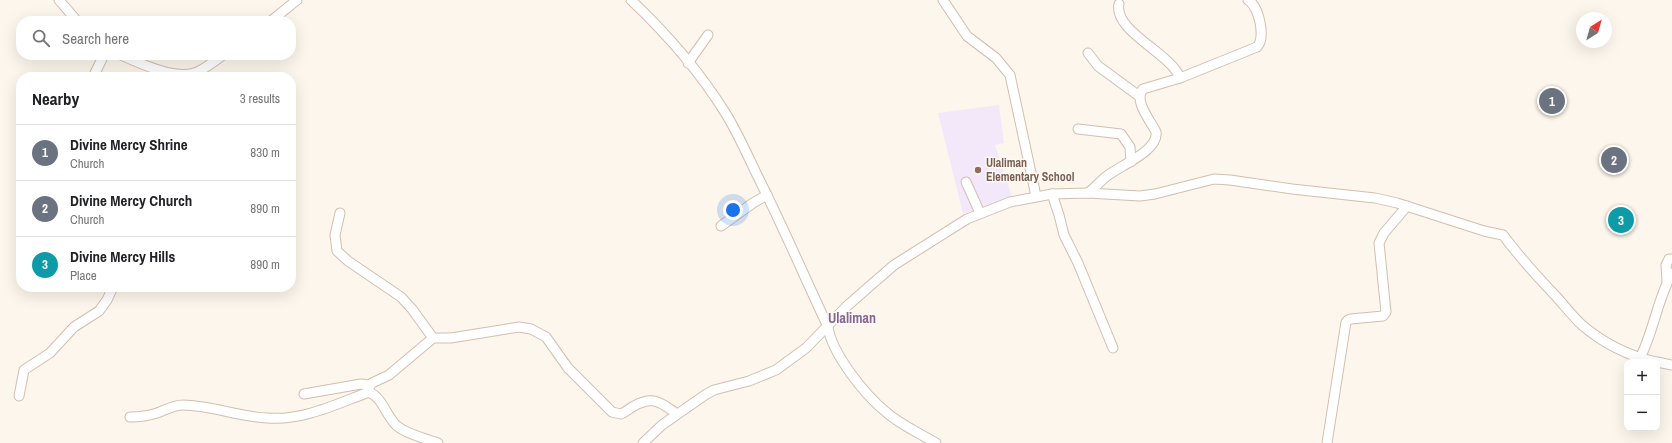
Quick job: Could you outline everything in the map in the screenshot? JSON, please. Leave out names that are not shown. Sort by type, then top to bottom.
[{"type":"street","points":[[59,0],[73,16]]},
{"type":"street","points":[[278,16],[297,0]]},
{"type":"street","points":[[631,0],[652,20],[688,63],[726,114],[767,196],[828,327],[830,341],[838,355],[853,376],[876,402],[894,418],[936,443]]},
{"type":"street","points":[[943,0],[967,36],[996,58],[1010,75],[1036,196]]},
{"type":"street","points":[[1140,96],[1143,89],[1147,87],[1180,78],[1260,44],[1262,35],[1256,11],[1252,2],[1248,0]]},
{"type":"street","points":[[1119,4],[1120,16],[1143,40],[1175,69],[1180,78]]},
{"type":"street","points":[[688,63],[708,35]]},
{"type":"street","points":[[1088,53],[1098,66],[1140,96],[1144,110],[1157,136],[1152,145],[1131,162],[1106,176],[1088,194]]},
{"type":"street","points":[[96,72],[102,60]]},
{"type":"street","points":[[134,60],[161,71],[168,72]]},
{"type":"street","points":[[198,72],[216,60]]},
{"type":"street","points":[[1078,129],[1121,134],[1130,147],[1131,162]]},
{"type":"street","points":[[643,443],[662,425],[694,400],[714,390],[749,381],[776,370],[806,348],[847,306],[894,265],[951,228],[980,213],[1010,202],[1036,196],[1052,194],[1088,194],[1140,196],[1155,194],[1214,179],[1375,198],[1407,206],[1484,232],[1503,235],[1526,264],[1582,325],[1599,338],[1616,348],[1644,359]]},
{"type":"street","points":[[966,182],[980,213]]},
{"type":"street","points":[[1052,194],[1064,236],[1078,263],[1113,348]]},
{"type":"street","points":[[721,226],[753,203],[767,196]]},
{"type":"street","points":[[1327,443],[1346,322],[1351,319],[1383,316],[1386,312],[1379,243],[1384,233],[1407,206]]},
{"type":"street","points":[[340,213],[335,235],[336,246],[340,255],[401,297],[412,309],[433,338]]},
{"type":"street","points":[[1667,282],[1666,265],[1669,259],[1672,259]]},
{"type":"street","points":[[1640,358],[1646,347],[1660,297],[1672,273]]},
{"type":"street","points":[[19,396],[24,370],[50,353],[74,327],[99,311],[111,292]]},
{"type":"street","points":[[130,417],[146,416],[182,405],[265,418],[295,417],[310,414],[369,389],[377,380],[389,375],[433,338],[451,338],[519,327],[531,329],[546,337],[568,368],[612,412],[621,414],[636,404],[654,400],[677,414]]},
{"type":"street","points":[[1660,363],[1672,365]]},
{"type":"street","points":[[304,394],[364,383],[396,425],[407,432],[438,443]]},
{"type":"shaded area","name":"Ulaliman Elementary School","points":[[999,105],[1004,143],[995,145],[1012,197],[963,214],[938,113]]},
{"type":"place","name":"Divine Mercy Shrine","points":[[1552,101]]},
{"type":"place","name":"Divine Mercy Church","points":[[1614,160]]},
{"type":"place","name":"Ulaliman Elementary School","points":[[978,170]]},
{"type":"place","name":"Divine Mercy Hills","points":[[1621,220]]},
{"type":"district","name":"Ulaliman","points":[[852,318]]}]
